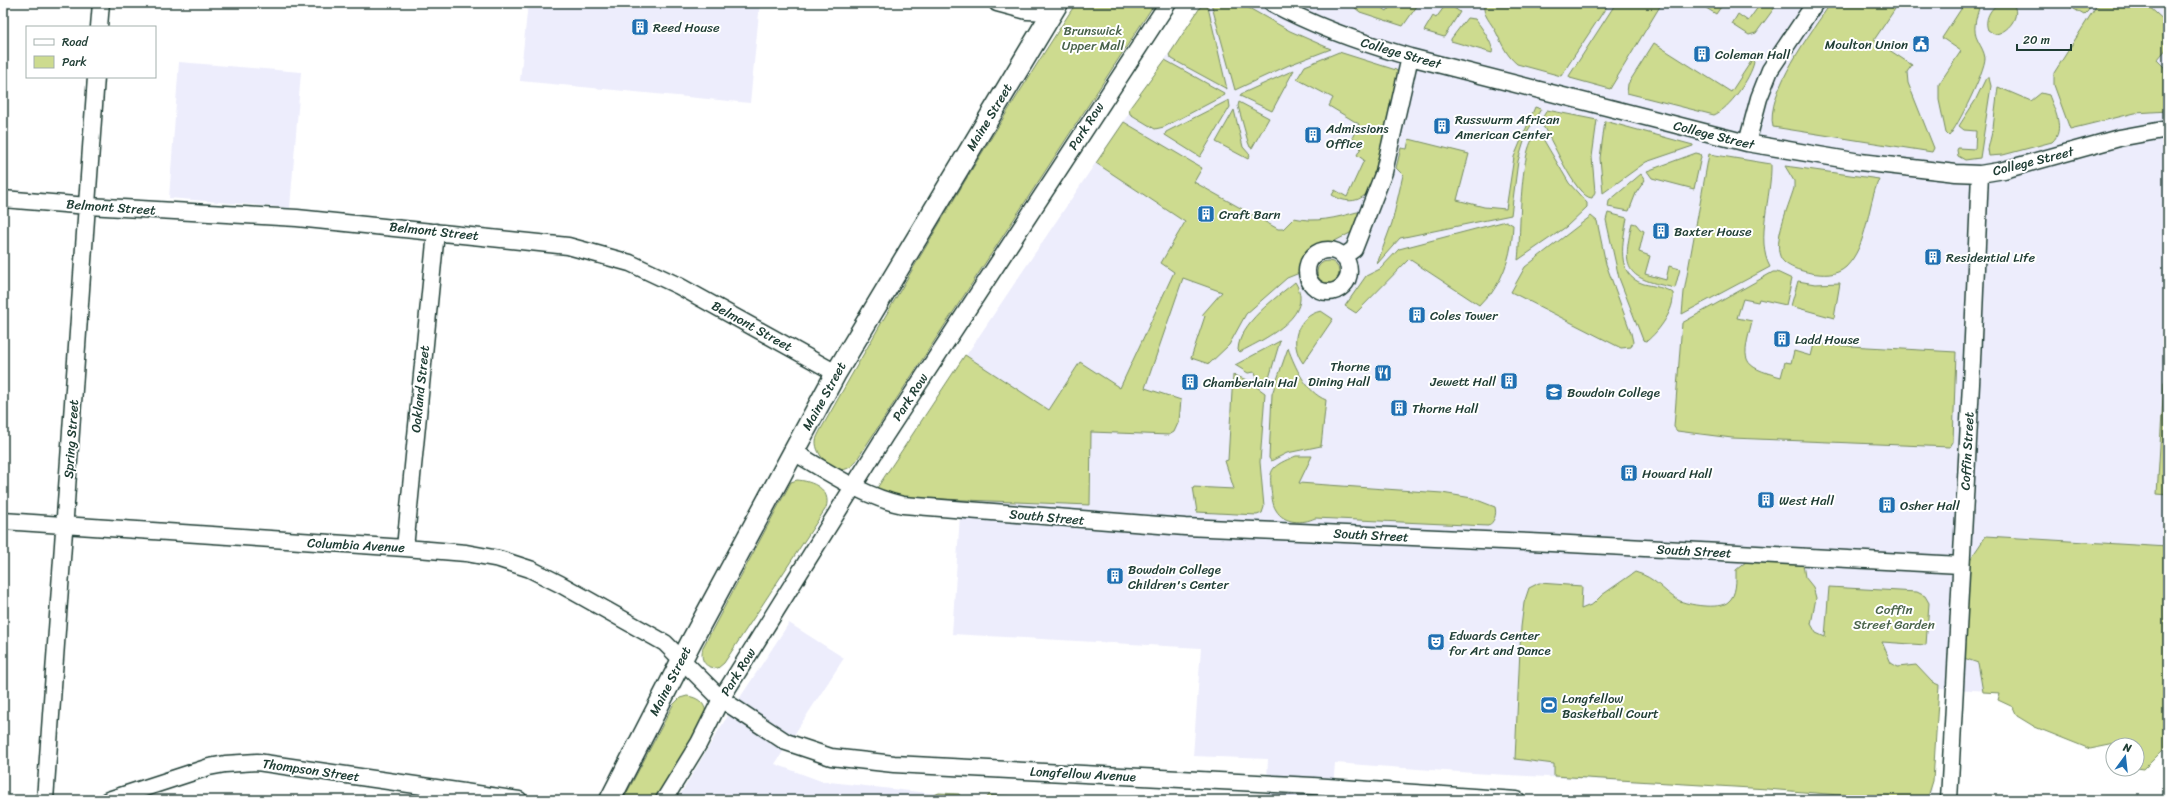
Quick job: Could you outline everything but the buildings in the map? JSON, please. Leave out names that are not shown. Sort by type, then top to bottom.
[{"type":"street","points":[[99,26],[101,3]]},
{"type":"street","points":[[997,3],[1027,11],[1054,8]]},
{"type":"street","name":"Park Row","points":[[664,800],[699,743],[721,699],[854,486],[1052,178],[1168,3]]},
{"type":"street","name":"College Street","points":[[1272,3],[1306,20],[1365,43],[1410,56],[1747,143],[1860,162],[1956,173],[1980,174],[2004,170],[2119,138],[2168,129]]},
{"type":"street","points":[[1747,143],[1759,98],[1770,70],[1814,3]]},
{"type":"street","name":"Maine Street","points":[[610,800],[682,659],[836,373],[1054,8]]},
{"type":"street","points":[[1343,257],[1354,249],[1384,172],[1410,56]]},
{"type":"street","name":"Spring Street","points":[[45,800],[96,78]]},
{"type":"street","name":"Coffin Street","points":[[1949,800],[1960,565],[1971,384],[1980,174]]},
{"type":"street","name":"Belmont Street","points":[[3,199],[88,206],[297,218],[568,246],[599,253],[630,264],[707,301],[836,373]]},
{"type":"street","name":"Oakland Street","points":[[405,548],[436,232]]},
{"type":"street","name":"South Street","points":[[794,452],[854,486],[887,502],[903,505],[1185,527],[1551,543],[1960,565]]},
{"type":"street","name":"Columbia Avenue","points":[[3,520],[466,553],[499,560],[530,569],[560,584],[665,643],[682,659]]},
{"type":"street","name":"Longfellow Avenue","points":[[682,659],[721,699],[786,742],[815,753],[846,760],[894,764],[1305,786],[1517,800]]},
{"type":"street","name":"Thompson Street","points":[[108,800],[209,767],[225,764],[257,762],[519,800]]},
{"type":"shaded area","points":[[528,3],[760,3],[750,103],[520,81]]},
{"type":"shaded area","name":"Bowdoin College","points":[[1203,3],[2168,3],[2168,702],[1939,688],[1931,800],[1838,800],[1838,795],[1767,789],[1473,773],[1335,763],[1332,800],[1266,800],[1268,759],[1193,756],[1201,648],[952,634],[961,500],[916,498],[882,492],[877,488]]},
{"type":"shaded area","points":[[179,62],[301,72],[290,208],[169,198]]},
{"type":"shaded area","points":[[789,623],[844,658],[775,764],[821,781],[936,794],[935,800],[677,800],[720,728]]},
{"type":"green space","name":"Brunswick Upper Mall","points":[[1076,3],[1155,3],[854,464],[847,469],[841,470],[831,466],[818,452],[816,446],[816,440],[821,429],[945,214]]},
{"type":"green space","points":[[1203,3],[1207,3],[1227,89],[1172,59],[1169,55]]},
{"type":"green space","points":[[1211,3],[1240,3],[1290,31],[1331,49],[1289,65],[1235,90]]},
{"type":"green space","points":[[1349,3],[1375,3],[1387,11],[1393,3],[1412,3],[1417,6],[1403,26],[1360,12]]},
{"type":"green space","points":[[1447,3],[1460,12],[1444,37],[1424,31],[1433,16],[1436,18]]},
{"type":"green space","points":[[1484,3],[1609,3],[1561,76],[1517,64],[1513,61],[1484,11]]},
{"type":"green space","points":[[1616,3],[1662,3],[1610,89],[1570,78],[1569,76]]},
{"type":"green space","points":[[1698,3],[1721,3],[1723,4],[1716,14]]},
{"type":"green space","points":[[1761,3],[1778,3],[1756,33],[1749,35],[1732,24],[1738,14],[1748,21]]},
{"type":"green space","points":[[1831,3],[1885,3],[1895,9],[1874,40],[1912,65],[1907,72],[1908,83],[1934,148],[1932,152],[1773,127],[1772,113],[1776,97],[1783,80],[1802,46]]},
{"type":"green space","points":[[1965,3],[1971,3],[1979,8],[1975,24],[1975,33],[1985,58],[1981,74],[1970,98],[1949,136],[1946,133],[1939,100],[1939,84],[1961,51],[1942,38]]},
{"type":"green space","points":[[2000,3],[2012,3],[2016,13],[2012,23],[2004,31],[1994,34],[1988,30],[1987,18],[1993,8]]},
{"type":"green space","points":[[2064,3],[2091,3],[2088,11],[2084,15]]},
{"type":"green space","points":[[2101,3],[2145,3],[2168,24],[2168,47],[2157,60],[2168,71],[2168,111],[2135,113],[2070,129],[2054,85],[2054,73],[2095,8]]},
{"type":"green space","points":[[1467,18],[1475,19],[1480,26],[1489,41],[1492,53],[1451,41]]},
{"type":"green space","points":[[1654,43],[1731,92],[1752,60],[1754,62],[1749,76],[1732,100],[1720,112],[1714,115],[1627,93],[1628,84]]},
{"type":"green space","points":[[1339,52],[1396,70],[1399,74],[1371,188],[1363,197],[1348,201],[1332,195],[1335,190],[1347,197],[1364,160],[1357,155],[1363,144],[1352,138],[1359,124],[1329,106],[1333,98],[1297,79],[1305,66]]},
{"type":"green space","points":[[1165,60],[1224,93],[1225,95],[1164,127],[1155,129],[1130,114],[1129,109]]},
{"type":"green space","points":[[1294,70],[1272,111],[1240,96],[1241,94]]},
{"type":"green space","points":[[1986,78],[1989,78],[1991,86],[1980,158],[1965,160],[1958,156],[1957,150],[1958,148],[1975,149],[1976,131],[1964,130],[1959,126],[1975,101]]},
{"type":"green space","points":[[1998,87],[2031,101],[2041,93],[2049,95],[2059,126],[2056,137],[2052,142],[2003,155],[1989,156],[1988,149],[1993,128]]},
{"type":"green space","points":[[1229,100],[1230,107],[1200,157],[1165,135],[1166,132]]},
{"type":"green space","points":[[1239,102],[1269,118],[1252,148],[1248,142],[1238,106]]},
{"type":"green space","points":[[1535,107],[1541,109],[1527,132],[1518,161],[1511,215],[1400,238],[1377,264],[1392,223],[1403,175],[1396,168],[1401,148],[1407,149],[1409,139],[1469,154],[1457,200],[1484,207],[1506,209],[1514,157]]},
{"type":"green space","points":[[1234,110],[1243,147],[1250,155],[1248,159],[1216,142]]},
{"type":"green space","points":[[1547,110],[1597,120],[1592,157],[1595,192],[1592,198],[1585,195],[1578,188],[1540,122]]},
{"type":"green space","points":[[1605,121],[1693,146],[1646,162],[1603,193],[1600,158]]},
{"type":"green space","points":[[1124,122],[1202,168],[1194,182],[1278,229],[1283,229],[1294,218],[1318,220],[1357,212],[1361,213],[1358,227],[1352,232],[1308,255],[1302,272],[1287,278],[1246,314],[1229,345],[1209,364],[1191,358],[1205,316],[1202,315],[1222,292],[1183,278],[1145,388],[1181,400],[1179,421],[1174,432],[1169,435],[1091,432],[1090,505],[916,498],[891,494],[877,488],[965,355],[1049,410],[1080,362],[1120,388],[1174,272],[1161,263],[1185,222],[1096,163]]},
{"type":"green space","points":[[1539,132],[1569,183],[1587,203],[1587,207],[1566,227],[1518,260],[1524,171],[1527,153],[1532,139]]},
{"type":"green space","points":[[1696,153],[1700,154],[1701,157],[1694,189],[1652,178],[1647,171]]},
{"type":"green space","points":[[1709,154],[1771,164],[1771,177],[1764,231],[1766,256],[1770,267],[1682,314],[1684,292]]},
{"type":"green space","points":[[1785,166],[1879,179],[1859,248],[1853,258],[1842,270],[1829,274],[1801,271],[1785,263],[1780,257],[1779,238],[1781,227],[1794,188],[1794,181]]},
{"type":"green space","points":[[1641,174],[1645,180],[1636,193],[1629,211],[1608,207],[1609,201]]},
{"type":"green space","points":[[1608,213],[1627,218],[1623,256],[1624,265],[1628,273],[1634,280],[1663,288],[1673,293],[1673,300],[1669,313],[1661,326],[1647,341],[1643,340],[1619,278],[1606,220]]},
{"type":"green space","points":[[1591,216],[1597,221],[1606,264],[1631,333],[1633,342],[1631,347],[1621,348],[1511,292],[1525,267]]},
{"type":"green space","points":[[1506,221],[1513,225],[1510,253],[1501,278],[1491,294],[1489,294],[1479,305],[1409,259],[1356,313],[1345,306],[1366,276],[1380,269],[1399,249]]},
{"type":"green space","points":[[1632,223],[1636,224],[1644,231],[1639,252],[1650,256],[1645,274],[1666,280],[1669,266],[1680,269],[1675,288],[1646,281],[1637,276],[1631,270],[1627,252]]},
{"type":"green space","points":[[1328,261],[1336,264],[1339,272],[1336,280],[1328,283],[1320,280],[1317,272],[1320,264]]},
{"type":"green space","points":[[1773,272],[1777,272],[1792,279],[1786,305],[1759,299],[1758,302],[1743,299],[1737,318],[1752,321],[1746,353],[1747,360],[1751,365],[1781,377],[1785,362],[1791,363],[1794,351],[1811,356],[1814,344],[1956,352],[1953,442],[1950,447],[1732,438],[1677,431],[1674,427],[1682,323]]},
{"type":"green space","points":[[1798,281],[1815,284],[1840,283],[1834,318],[1791,306]]},
{"type":"green space","points":[[1295,282],[1300,294],[1299,306],[1293,316],[1273,334],[1240,352],[1238,350],[1240,340],[1251,321],[1269,303]]},
{"type":"green space","points":[[1321,311],[1333,319],[1303,363],[1298,355],[1296,347],[1297,331],[1306,318]]},
{"type":"green space","points":[[1280,341],[1267,385],[1257,378],[1255,372],[1248,373],[1235,365]]},
{"type":"green space","points":[[1288,348],[1298,371],[1307,385],[1326,400],[1321,446],[1287,453],[1271,461],[1269,458],[1272,394]]},
{"type":"green space","points":[[1233,375],[1247,380],[1265,393],[1260,462],[1264,507],[1262,513],[1257,515],[1197,512],[1193,487],[1234,489],[1225,461],[1228,460]]},
{"type":"green space","points":[[2168,377],[2168,495],[2157,494],[2164,382]]},
{"type":"green space","points":[[1296,456],[1312,456],[1299,483],[1442,493],[1472,498],[1495,507],[1496,513],[1492,522],[1488,526],[1315,518],[1294,522],[1279,515],[1276,510],[1272,500],[1271,475],[1272,470],[1276,466]]},
{"type":"green space","points":[[797,480],[809,482],[819,487],[826,496],[826,508],[724,663],[718,668],[709,667],[704,662],[702,656],[703,647],[791,482]]},
{"type":"green space","points":[[1986,536],[2168,547],[2168,745],[2145,768],[2145,737],[2105,737],[2105,746],[2090,749],[2035,727],[2017,716],[2013,707],[1998,700],[2000,693],[1983,692],[1978,663],[1964,658],[1969,561]]},
{"type":"green space","name":"Coffin Street Garden","points":[[1747,561],[1803,564],[1805,577],[1813,587],[1816,598],[1811,624],[1816,633],[1825,637],[1829,587],[1917,592],[1925,596],[1929,603],[1926,645],[1882,642],[1891,663],[1898,667],[1916,665],[1932,682],[1939,685],[1933,781],[1927,800],[1899,800],[1767,789],[1554,776],[1554,764],[1515,759],[1521,627],[1524,603],[1529,588],[1539,583],[1582,586],[1581,609],[1593,604],[1602,595],[1635,572],[1654,581],[1682,602],[1703,606],[1718,606],[1728,602],[1731,599],[1735,587],[1736,570]]},
{"type":"green space","points":[[687,696],[700,701],[704,707],[706,715],[705,720],[654,800],[623,800],[673,705],[680,698]]},
{"type":"green space","points":[[939,793],[959,794],[963,800],[929,800],[930,797]]},
{"type":"green space","points":[[989,795],[1077,800],[985,800]]},
{"type":"place","name":"Reed House","points":[[640,27]]},
{"type":"place","name":"Moulton Union","points":[[1921,44]]},
{"type":"place","name":"Coleman Hall","points":[[1702,54]]},
{"type":"place","name":"Russwurm African American Center","points":[[1442,126]]},
{"type":"place","name":"Admissions Office","points":[[1313,135]]},
{"type":"place","name":"Craft Barn","points":[[1206,214]]},
{"type":"place","name":"Baxter House","points":[[1661,231]]},
{"type":"place","name":"Residential Life","points":[[1933,257]]},
{"type":"place","name":"Coles Tower","points":[[1417,315]]},
{"type":"place","name":"Ladd House","points":[[1782,339]]},
{"type":"place","name":"Thorne Dining Hall","points":[[1383,373]]},
{"type":"place","name":"Jewett Hall","points":[[1509,381]]},
{"type":"place","name":"Chamberlain Hal","points":[[1190,382]]},
{"type":"place","name":"Bowdoin College","points":[[1554,392]]},
{"type":"place","name":"Thorne Hall","points":[[1399,408]]},
{"type":"place","name":"Howard Hall","points":[[1629,473]]},
{"type":"place","name":"West Hall","points":[[1766,500]]},
{"type":"place","name":"Osher Hall","points":[[1887,505]]},
{"type":"place","name":"Bowdoin College Children's Center","points":[[1115,576]]},
{"type":"place","name":"Edwards Center for Art and Dance","points":[[1436,642]]},
{"type":"place","name":"Longfellow Basketball Court","points":[[1549,705]]}]
